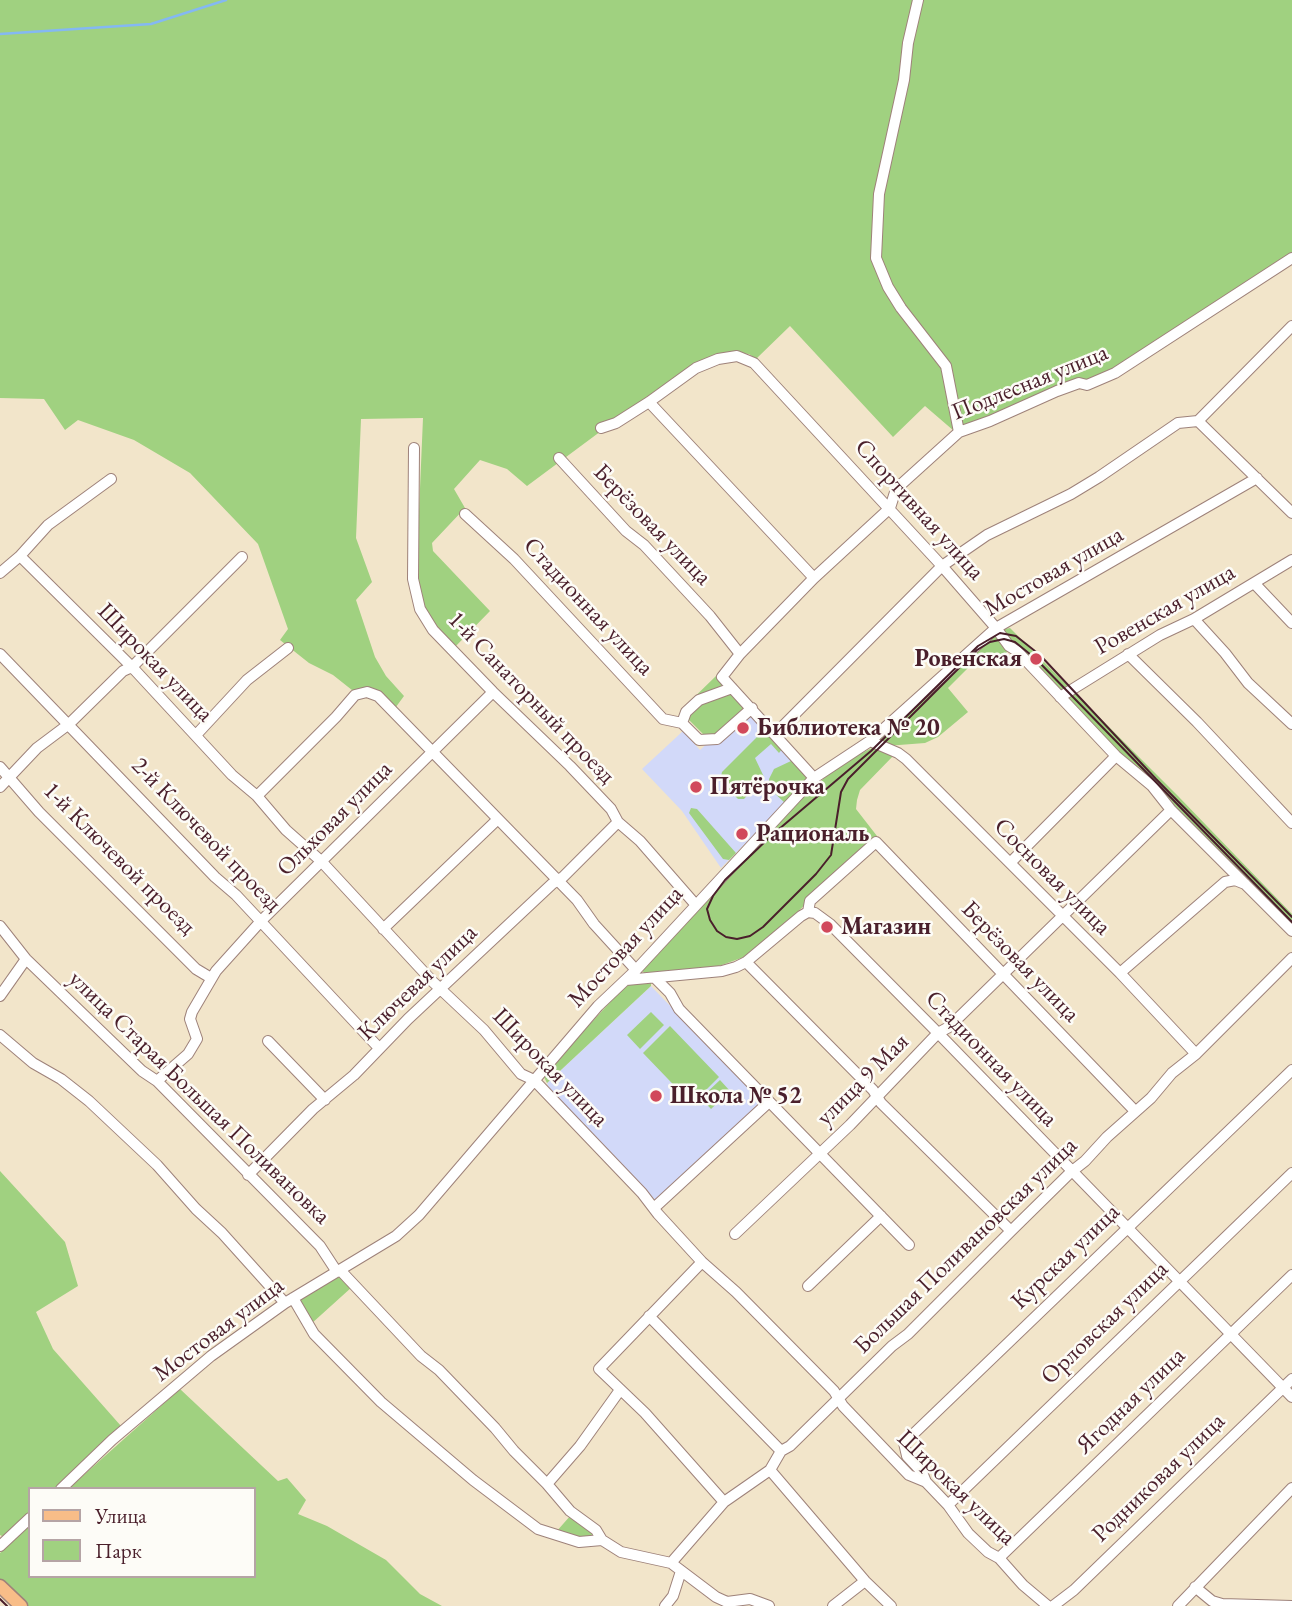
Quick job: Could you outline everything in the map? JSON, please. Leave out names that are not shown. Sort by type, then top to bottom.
[{"type":"main road","points":[[0,1586],[21,1606]]},
{"type":"street","points":[[918,0],[879,194],[876,258],[888,287],[901,308],[946,366],[959,432]]},
{"type":"street","name":"Подлесная улица","points":[[732,688],[722,677],[740,654],[814,578],[890,508],[896,489],[959,432],[1057,391],[1079,383],[1087,385],[1115,373],[1292,258]]},
{"type":"street","points":[[775,734],[942,566],[987,535],[1071,494],[1178,423],[1198,421],[1292,326]]},
{"type":"street","name":"Спортивная улица","points":[[601,428],[616,423],[696,368],[718,359],[737,356],[754,363],[890,508],[1009,646],[1017,651],[1116,756],[1152,786],[1171,810],[1292,931]]},
{"type":"street","points":[[649,402],[814,578]]},
{"type":"street","points":[[1198,421],[1292,513]]},
{"type":"street","name":"1-й Санаторный проезд","points":[[414,448],[413,579],[420,609],[433,630],[570,766],[695,904]]},
{"type":"street","name":"Берёзовая улица","points":[[559,458],[710,616],[740,654]]},
{"type":"street","name":"Мостовая улица","points":[[63,1487],[112,1440],[211,1356],[289,1301],[396,1236],[419,1216],[598,1006],[636,970],[814,778],[870,741],[996,628],[1256,478]]},
{"type":"street","points":[[0,573],[20,556],[48,525],[111,479]]},
{"type":"street","name":"Стадионная улица","points":[[466,514],[514,558],[663,719],[682,723],[699,740],[718,739],[752,708]]},
{"type":"street","name":"Широкая улица","points":[[20,556],[132,667],[232,775],[257,796],[286,830],[321,861],[383,929],[484,1030],[521,1074],[534,1080],[642,1193],[702,1262],[736,1292],[834,1391],[838,1400],[909,1475],[926,1482],[948,1505],[968,1533],[988,1552],[999,1558],[1023,1585],[1050,1606]]},
{"type":"street","points":[[0,787],[37,748],[69,724],[123,671],[132,667],[242,557]]},
{"type":"street","name":"Ровенская улица","points":[[1060,697],[1128,654],[1194,619],[1292,560]]},
{"type":"street","points":[[1254,583],[1292,622]]},
{"type":"street","points":[[1194,619],[1248,683],[1292,724]]},
{"type":"street","points":[[196,735],[247,680],[288,648]]},
{"type":"street","name":"2-й Ключевой проезд","points":[[0,654],[215,877],[261,921],[379,1048]]},
{"type":"street","points":[[1128,654],[1197,722],[1292,823]]},
{"type":"street","points":[[682,723],[686,712],[699,700],[732,688],[814,778]]},
{"type":"street","points":[[257,796],[337,717],[355,695],[367,692],[378,696],[577,900],[594,924],[636,970]]},
{"type":"street","name":"Ольховая улица","points":[[157,1081],[188,1054],[197,1039],[190,1019],[195,1004],[211,978],[261,921],[493,692]]},
{"type":"street","name":"Сосновая улица","points":[[870,741],[906,759],[1120,973],[1196,1054]]},
{"type":"street","points":[[1010,863],[1116,756]]},
{"type":"street","name":"1-й Ключевой проезд","points":[[0,767],[197,969],[211,978]]},
{"type":"street","name":"улица 9 Мая","points":[[735,1234],[938,1033],[949,1027],[1171,810]]},
{"type":"street","points":[[383,929],[498,819]]},
{"type":"street","name":"Ключевая улица","points":[[248,1175],[300,1122],[354,1075],[379,1048],[618,822]]},
{"type":"street","name":"Берёзовая улица","points":[[804,914],[810,901],[876,842],[1135,1111]]},
{"type":"street","points":[[1120,973],[1225,882],[1235,880],[1245,884]]},
{"type":"street","name":"Стадионная улица","points":[[804,914],[816,913],[830,924],[1071,1172],[1180,1279],[1292,1397]]},
{"type":"street","points":[[626,980],[722,971],[746,962],[804,914]]},
{"type":"street","name":"улица Старая Большая Поливановка","points":[[0,926],[26,959],[142,1071],[157,1081],[320,1246],[339,1271],[421,1356],[439,1370],[495,1428],[570,1511],[596,1530],[602,1540],[621,1552],[671,1563],[726,1604],[750,1599],[769,1606]]},
{"type":"street","name":"Большая Поливановская улица","points":[[671,1563],[724,1502],[769,1470],[781,1451],[790,1446],[892,1346],[952,1292],[1071,1172],[1152,1098],[1172,1073],[1196,1054],[1292,958]]},
{"type":"street","points":[[0,996],[26,959]]},
{"type":"street","points":[[746,962],[1011,1231]]},
{"type":"street","points":[[655,978],[670,993],[679,1009],[909,1245]]},
{"type":"street","name":"улица Старая Большая Поливановка","points":[[0,1035],[33,1063],[61,1079],[89,1101],[157,1166],[196,1209],[289,1301],[314,1334],[381,1402],[473,1480],[538,1529],[579,1542],[602,1540]]},
{"type":"street","points":[[268,1041],[325,1100]]},
{"type":"street","name":"Курская улица","points":[[926,1482],[922,1472],[907,1456],[904,1443],[1292,1070]]},
{"type":"street","points":[[654,1209],[769,1102]]},
{"type":"street","name":"Орловская улица","points":[[948,1505],[1292,1173]]},
{"type":"street","points":[[808,1286],[881,1216]]},
{"type":"street","points":[[702,1262],[599,1369],[653,1421],[724,1502]]},
{"type":"street","name":"Ягодная улица","points":[[999,1558],[1292,1275]]},
{"type":"street","points":[[649,1316],[781,1451]]},
{"type":"street","name":"Родниковая улица","points":[[1050,1606],[1074,1590],[1292,1379]]},
{"type":"street","points":[[547,1483],[580,1446],[620,1390]]},
{"type":"street","points":[[769,1470],[865,1581],[891,1606]]},
{"type":"street","points":[[1178,1606],[1292,1488]]},
{"type":"street","points":[[2,1542],[28,1520]]},
{"type":"street","points":[[665,1606],[673,1596],[681,1571]]},
{"type":"street","points":[[833,1606],[865,1581]]},
{"type":"street","points":[[1195,1587],[1212,1601],[1222,1605],[1291,1605]]},
{"type":"shaded area","points":[[747,707],[807,772],[806,782],[721,868],[682,811],[642,769],[683,731],[700,750]]},
{"type":"shaded area","name":"Школа № 52","points":[[651,986],[763,1102],[657,1202],[549,1089],[547,1083]]},
{"type":"green space","points":[[0,0],[1292,0],[1292,258],[1109,375],[954,431],[925,406],[893,437],[790,326],[756,359],[749,354],[739,353],[699,363],[655,391],[527,486],[507,469],[480,460],[454,489],[465,508],[432,543],[433,551],[490,611],[454,648],[423,608],[416,582],[423,418],[361,419],[356,538],[372,582],[356,600],[375,657],[386,676],[404,696],[393,711],[379,695],[357,694],[333,675],[309,663],[280,640],[288,629],[258,544],[190,473],[134,440],[78,420],[65,430],[44,399],[0,398]]},
{"type":"green space","points":[[1010,628],[1292,914],[1292,927],[1154,785],[1117,755],[1004,635],[1005,629]]},
{"type":"green space","points":[[997,636],[1009,649],[1006,653],[989,666],[985,663],[969,667],[948,688],[968,712],[938,737],[925,743],[886,746],[877,741],[979,644]]},
{"type":"green space","points":[[716,676],[747,707],[715,737],[706,737],[680,711]]},
{"type":"green space","points":[[766,728],[782,749],[779,753],[771,744],[755,758],[764,777],[744,799],[738,799],[720,781],[722,772]]},
{"type":"green space","points":[[874,747],[895,754],[860,790],[857,800],[856,809],[877,836],[873,842],[747,956],[719,966],[644,973],[642,970],[808,792],[842,763]]},
{"type":"green space","points":[[791,761],[798,761],[808,777],[785,803],[770,789],[769,779],[774,769]]},
{"type":"green space","points":[[691,808],[697,809],[736,853],[729,860],[723,859],[689,813]]},
{"type":"green space","points":[[651,982],[651,986],[547,1083],[544,1077],[546,1072],[624,987]]},
{"type":"green space","points":[[651,1012],[664,1025],[640,1049],[627,1035]]},
{"type":"green space","points":[[670,1026],[719,1077],[692,1104],[643,1053]]},
{"type":"green space","points":[[720,1080],[730,1091],[711,1109],[701,1098]]},
{"type":"green space","points":[[0,1171],[65,1242],[78,1286],[36,1312],[53,1349],[121,1426],[57,1487],[28,1487],[28,1515],[4,1537],[0,1535]]},
{"type":"green space","points":[[338,1276],[352,1287],[311,1324],[300,1301]]},
{"type":"green space","points":[[180,1389],[278,1481],[287,1478],[306,1500],[298,1514],[327,1526],[386,1560],[420,1594],[442,1606],[25,1606],[0,1581],[0,1553],[28,1527],[28,1578],[256,1578],[256,1487],[70,1487]]},
{"type":"green space","points":[[571,1515],[594,1531],[596,1539],[580,1541],[556,1532]]},
{"type":"waterway","points":[[0,34],[151,24],[226,0]]},
{"type":"tram line","points":[[1292,917],[1156,779],[1040,655],[1016,636],[1000,633],[978,646],[871,751],[772,835],[725,880],[707,909],[717,931],[726,937],[737,939],[750,936],[763,927],[816,874],[831,855],[841,792],[848,779],[977,650],[990,642],[1004,639],[1015,642],[1036,659],[1292,922]]},
{"type":"tram line","points":[[0,1599],[7,1606]]},
{"type":"place","name":"Ровенская","points":[[1036,659]]},
{"type":"place","name":"Библиотека № 20","points":[[743,728]]},
{"type":"place","name":"Пятёрочка","points":[[696,787]]},
{"type":"place","name":"Рациональ","points":[[742,834]]},
{"type":"place","name":"Магазин","points":[[827,927]]},
{"type":"place","name":"Школа № 52","points":[[656,1096]]}]
